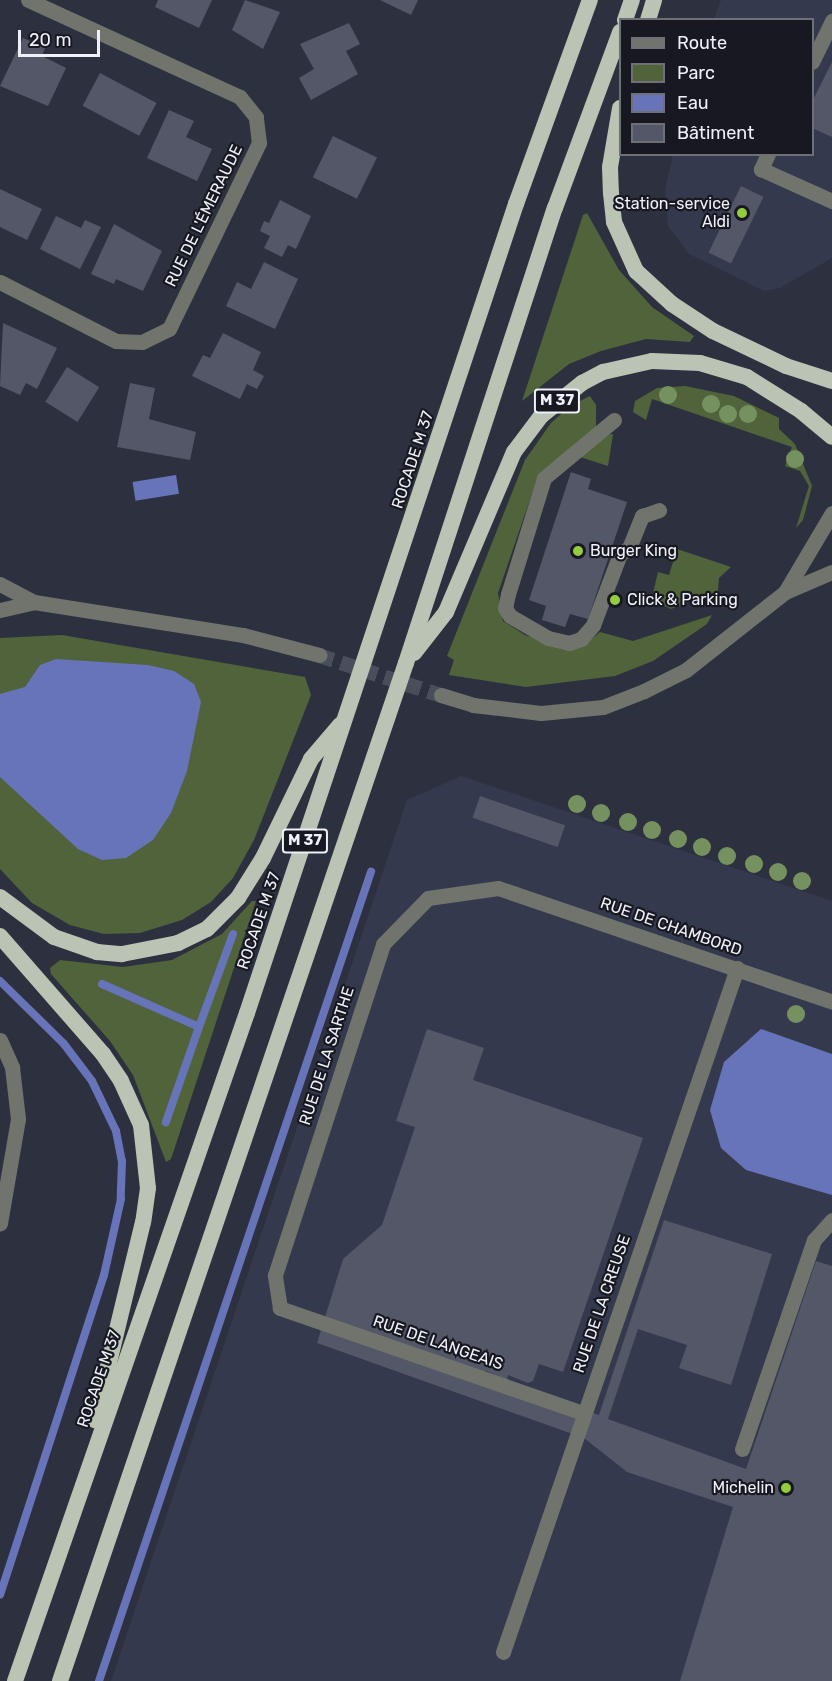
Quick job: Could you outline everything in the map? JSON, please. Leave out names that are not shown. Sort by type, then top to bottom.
[{"type":"highway","name":"ROCADE M 37","points":[[15,1681],[346,718],[516,204],[590,0]]},
{"type":"highway","points":[[626,18],[632,0]]},
{"type":"highway","points":[[649,18],[654,0]]},
{"type":"highway","name":"M 37","points":[[60,1681],[406,663],[555,208],[619,37]]},
{"type":"highway","points":[[619,119],[610,167],[614,222],[636,271],[672,304],[713,331],[786,366],[832,381]]},
{"type":"highway","name":"M 37","points":[[406,663],[446,612],[514,452],[541,416],[582,383],[614,369],[652,361],[700,363],[747,377],[801,411],[832,437]]},
{"type":"highway","name":"M 37","points":[[0,897],[54,937],[97,952],[150,951],[178,943],[207,928],[244,888],[263,858],[311,759],[346,718]]},
{"type":"highway","name":"M 37","points":[[0,936],[77,1022],[121,1080],[141,1125],[147,1156],[143,1222],[109,1354],[89,1462]]},
{"type":"street","name":"RUE DE L'ÉMERAUDE","points":[[0,282],[116,341],[142,342],[169,329],[259,143],[256,117],[240,97],[28,0]]},
{"type":"street","points":[[814,60],[832,21]]},
{"type":"street","points":[[767,156],[761,169],[832,201]]},
{"type":"street","points":[[614,420],[544,478],[508,594],[505,608],[510,616],[548,638],[569,642],[581,639],[593,625],[620,554],[628,548],[642,516],[659,510]]},
{"type":"street","points":[[785,592],[832,513]]},
{"type":"street","points":[[441,695],[505,711],[575,712],[603,707],[686,670],[785,592],[832,572]]},
{"type":"street","points":[[0,584],[34,602],[243,635],[319,655]]},
{"type":"street","points":[[0,610],[34,602]]},
{"type":"street","name":"RUE DE CHAMBORD","points":[[498,888],[832,1002]]},
{"type":"street","name":"RUE DE LA SARTHE","points":[[280,1308],[275,1275],[382,944],[428,898],[498,888]]},
{"type":"street","name":"RUE DE LA CREUSE","points":[[503,1652],[737,968]]},
{"type":"street","points":[[0,1040],[12,1067],[18,1119],[0,1223]]},
{"type":"street","points":[[742,1449],[814,1239],[832,1220]]},
{"type":"street","name":"RUE DE LANGEAIS","points":[[280,1308],[584,1413]]},
{"type":"shaded area","points":[[721,0],[832,0],[832,258],[780,288],[764,291],[689,254],[668,226],[665,189],[673,156],[814,156],[814,18],[714,18]]},
{"type":"shaded area","points":[[461,776],[832,901],[832,1681],[111,1681],[407,800]]},
{"type":"green space","points":[[587,213],[619,270],[652,307],[694,336],[690,342],[646,339],[601,351],[569,364],[522,401],[583,215]]},
{"type":"green space","points":[[685,386],[734,396],[779,418],[779,429],[795,444],[812,486],[803,520],[796,528],[809,486],[800,471],[785,466],[792,447],[652,399],[646,420],[633,412],[635,401],[657,388]]},
{"type":"green space","points":[[590,396],[596,405],[596,429],[539,473],[498,593],[503,621],[525,635],[557,645],[584,645],[600,632],[633,641],[712,615],[707,624],[653,661],[615,676],[526,687],[449,675],[454,660],[447,656],[525,460],[551,423],[570,406]]},
{"type":"green space","points":[[613,434],[608,466],[580,457],[606,435]]},
{"type":"green space","points":[[677,549],[731,567],[719,578],[718,591],[671,609],[655,601],[653,593],[658,572],[669,575]]},
{"type":"green space","points":[[62,635],[305,677],[311,695],[254,840],[233,878],[211,902],[182,920],[140,933],[104,934],[70,925],[32,903],[0,869],[0,638]]},
{"type":"green space","points":[[252,901],[256,901],[171,1159],[166,1162],[133,1075],[110,1041],[51,974],[50,968],[60,960],[123,967],[172,960],[222,934]]},
{"type":"water","points":[[176,475],[179,494],[136,501],[133,482]]},
{"type":"water","points":[[56,659],[148,665],[174,671],[194,684],[201,702],[187,771],[171,813],[153,840],[126,858],[102,860],[78,849],[0,777],[0,694],[25,687],[40,665]]},
{"type":"water","points":[[761,1029],[832,1054],[832,1195],[746,1170],[721,1148],[710,1110],[724,1062]]},
{"type":"building","points":[[158,0],[212,0],[199,28],[155,7]]},
{"type":"building","points":[[245,0],[280,12],[263,49],[232,30]]},
{"type":"building","points":[[380,0],[418,0],[411,15]]},
{"type":"building","points":[[349,23],[360,44],[346,51],[358,74],[311,100],[299,78],[314,69],[300,44]]},
{"type":"building","points":[[23,38],[45,48],[42,56],[66,68],[48,106],[0,86]]},
{"type":"building","points":[[832,62],[832,137],[814,129],[814,98]]},
{"type":"building","points":[[100,73],[157,103],[139,136],[83,106]]},
{"type":"building","points":[[169,110],[194,121],[186,137],[212,149],[197,181],[147,158]]},
{"type":"building","points":[[333,136],[377,157],[357,199],[313,177]]},
{"type":"building","name":"Station-service Aldi","points":[[741,186],[763,197],[731,263],[709,253]]},
{"type":"building","points":[[0,189],[42,209],[27,240],[0,227]]},
{"type":"building","points":[[280,200],[311,216],[296,249],[288,245],[282,257],[264,248],[270,236],[260,231],[264,221],[269,223]]},
{"type":"building","points":[[56,216],[81,228],[85,220],[101,227],[80,269],[40,249]]},
{"type":"building","points":[[114,224],[162,251],[143,291],[116,279],[114,284],[91,274]]},
{"type":"building","points":[[264,262],[298,279],[275,329],[226,306],[237,282],[251,289]]},
{"type":"building","points":[[3,323],[57,348],[37,389],[26,383],[20,395],[0,386]]},
{"type":"building","points":[[223,333],[261,352],[253,370],[264,376],[257,389],[247,384],[240,399],[192,376],[203,355],[210,358]]},
{"type":"building","points":[[67,367],[99,387],[77,422],[45,402]]},
{"type":"building","points":[[130,383],[155,388],[149,419],[196,432],[190,460],[117,447]]},
{"type":"building","name":"Burger King","points":[[571,472],[591,479],[588,489],[627,502],[588,619],[570,614],[565,627],[542,620],[546,606],[529,600]]},
{"type":"building","points":[[480,796],[565,825],[558,847],[473,818]]},
{"type":"building","points":[[427,1029],[484,1048],[473,1080],[643,1138],[563,1372],[539,1364],[533,1381],[528,1383],[508,1375],[507,1380],[486,1371],[484,1374],[599,1415],[664,1220],[772,1254],[731,1385],[679,1368],[687,1345],[638,1329],[608,1419],[746,1469],[816,1261],[832,1266],[832,1681],[680,1681],[733,1507],[627,1472],[584,1438],[317,1343],[343,1259],[382,1225],[415,1127],[396,1121]]},
{"type":"waterway","points":[[99,1681],[371,872]]},
{"type":"waterway","points":[[199,1027],[233,934]]},
{"type":"waterway","points":[[0,981],[64,1044],[92,1081],[116,1131],[122,1161],[121,1199],[104,1275],[0,1595]]},
{"type":"waterway","points":[[102,984],[199,1027],[166,1122]]},
{"type":"tunnel","points":[[319,655],[441,695]]},
{"type":"place","name":"Station-service Aldi","points":[[742,213]]},
{"type":"place","name":"Burger King","points":[[578,551]]},
{"type":"place","name":"Click & Parking","points":[[615,600]]},
{"type":"place","name":"Michelin","points":[[786,1488]]}]
